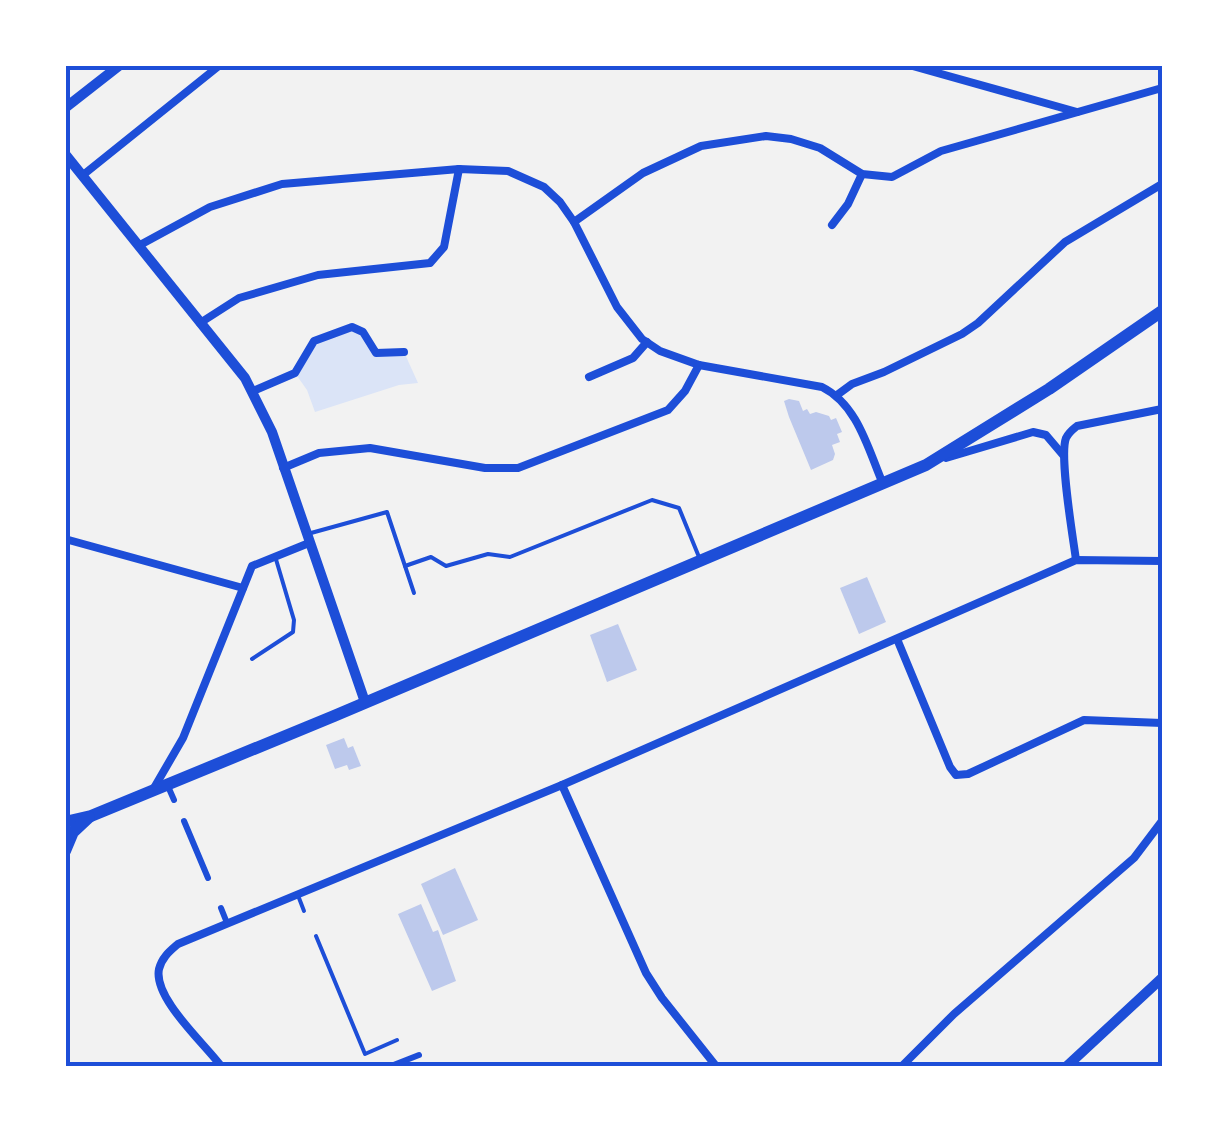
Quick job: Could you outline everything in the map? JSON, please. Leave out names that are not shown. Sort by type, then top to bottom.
[{"type":"main road","points":[[65,822],[91,816],[926,465],[1050,389],[1162,311]]},
{"type":"main road","points":[[65,851],[73,832],[91,816]]},
{"type":"street","points":[[65,108],[120,65]]},
{"type":"street","points":[[83,175],[220,65]]},
{"type":"street","points":[[909,65],[1077,112]]},
{"type":"street","points":[[574,222],[669,159],[701,146],[733,140],[792,138],[820,148],[862,174],[892,177],[940,151],[1162,88]]},
{"type":"street","points":[[65,154],[253,391],[365,702]]},
{"type":"street","points":[[140,245],[210,207],[282,184],[459,169],[508,171],[528,178],[560,202],[617,307],[647,342],[680,360],[822,388],[838,395],[850,408],[883,484]]},
{"type":"street","points":[[200,323],[239,298],[318,275],[430,263],[444,247],[459,169]]},
{"type":"street","points":[[832,225],[848,204],[862,174]]},
{"type":"street","points":[[838,395],[852,384],[978,324],[1065,242],[1162,184]]},
{"type":"street","points":[[253,391],[295,374],[314,341],[348,328],[364,332],[376,353],[404,352]]},
{"type":"street","points":[[590,376],[633,358],[647,342]]},
{"type":"street","points":[[283,468],[320,454],[370,448],[485,468],[518,468],[668,410],[685,391],[699,365]]},
{"type":"street","points":[[1076,560],[1064,441],[1077,426],[1162,409]]},
{"type":"street","points":[[926,465],[1008,436],[1032,432],[1046,435],[1059,447],[1064,459]]},
{"type":"street","points":[[174,800],[160,785],[183,738],[252,566],[308,539]]},
{"type":"street","points":[[65,540],[243,588]]},
{"type":"street","points":[[221,1066],[165,997],[158,972],[164,957],[178,944],[562,785],[1076,560],[1162,561]]},
{"type":"street","points":[[897,639],[956,775],[968,774],[1084,720],[1162,723]]},
{"type":"street","points":[[562,785],[646,973],[716,1066]]},
{"type":"street","points":[[184,821],[208,878]]},
{"type":"street","points":[[902,1066],[954,1014],[1134,858],[1162,821]]},
{"type":"street","points":[[221,908],[228,923]]},
{"type":"street","points":[[1067,1066],[1162,978]]},
{"type":"street","points":[[391,1066],[419,1054]]},
{"type":"lane","points":[[405,566],[431,557],[446,566],[488,554],[510,558],[652,500],[679,508],[701,560]]},
{"type":"lane","points":[[308,539],[387,512],[414,593]]},
{"type":"lane","points":[[252,659],[292,632],[294,620],[275,556]]},
{"type":"lane","points":[[297,893],[304,911]]},
{"type":"lane","points":[[316,936],[365,1054],[396,1040]]},
{"type":"shaded area","points":[[359,328],[373,351],[404,352],[418,383],[399,385],[315,412],[295,373],[309,345]]},
{"type":"building","points":[[784,401],[799,401],[803,411],[807,409],[810,414],[836,418],[842,432],[837,434],[840,442],[832,445],[833,460],[811,470]]},
{"type":"building","points":[[867,577],[886,622],[859,634],[840,588]]},
{"type":"building","points":[[618,624],[637,670],[607,682],[590,635]]},
{"type":"building","points":[[344,738],[348,748],[353,746],[361,766],[335,769],[326,745]]},
{"type":"building","points":[[455,868],[478,920],[443,935],[421,884]]},
{"type":"building","points":[[421,904],[433,932],[438,930],[456,981],[432,991],[398,914]]}]
